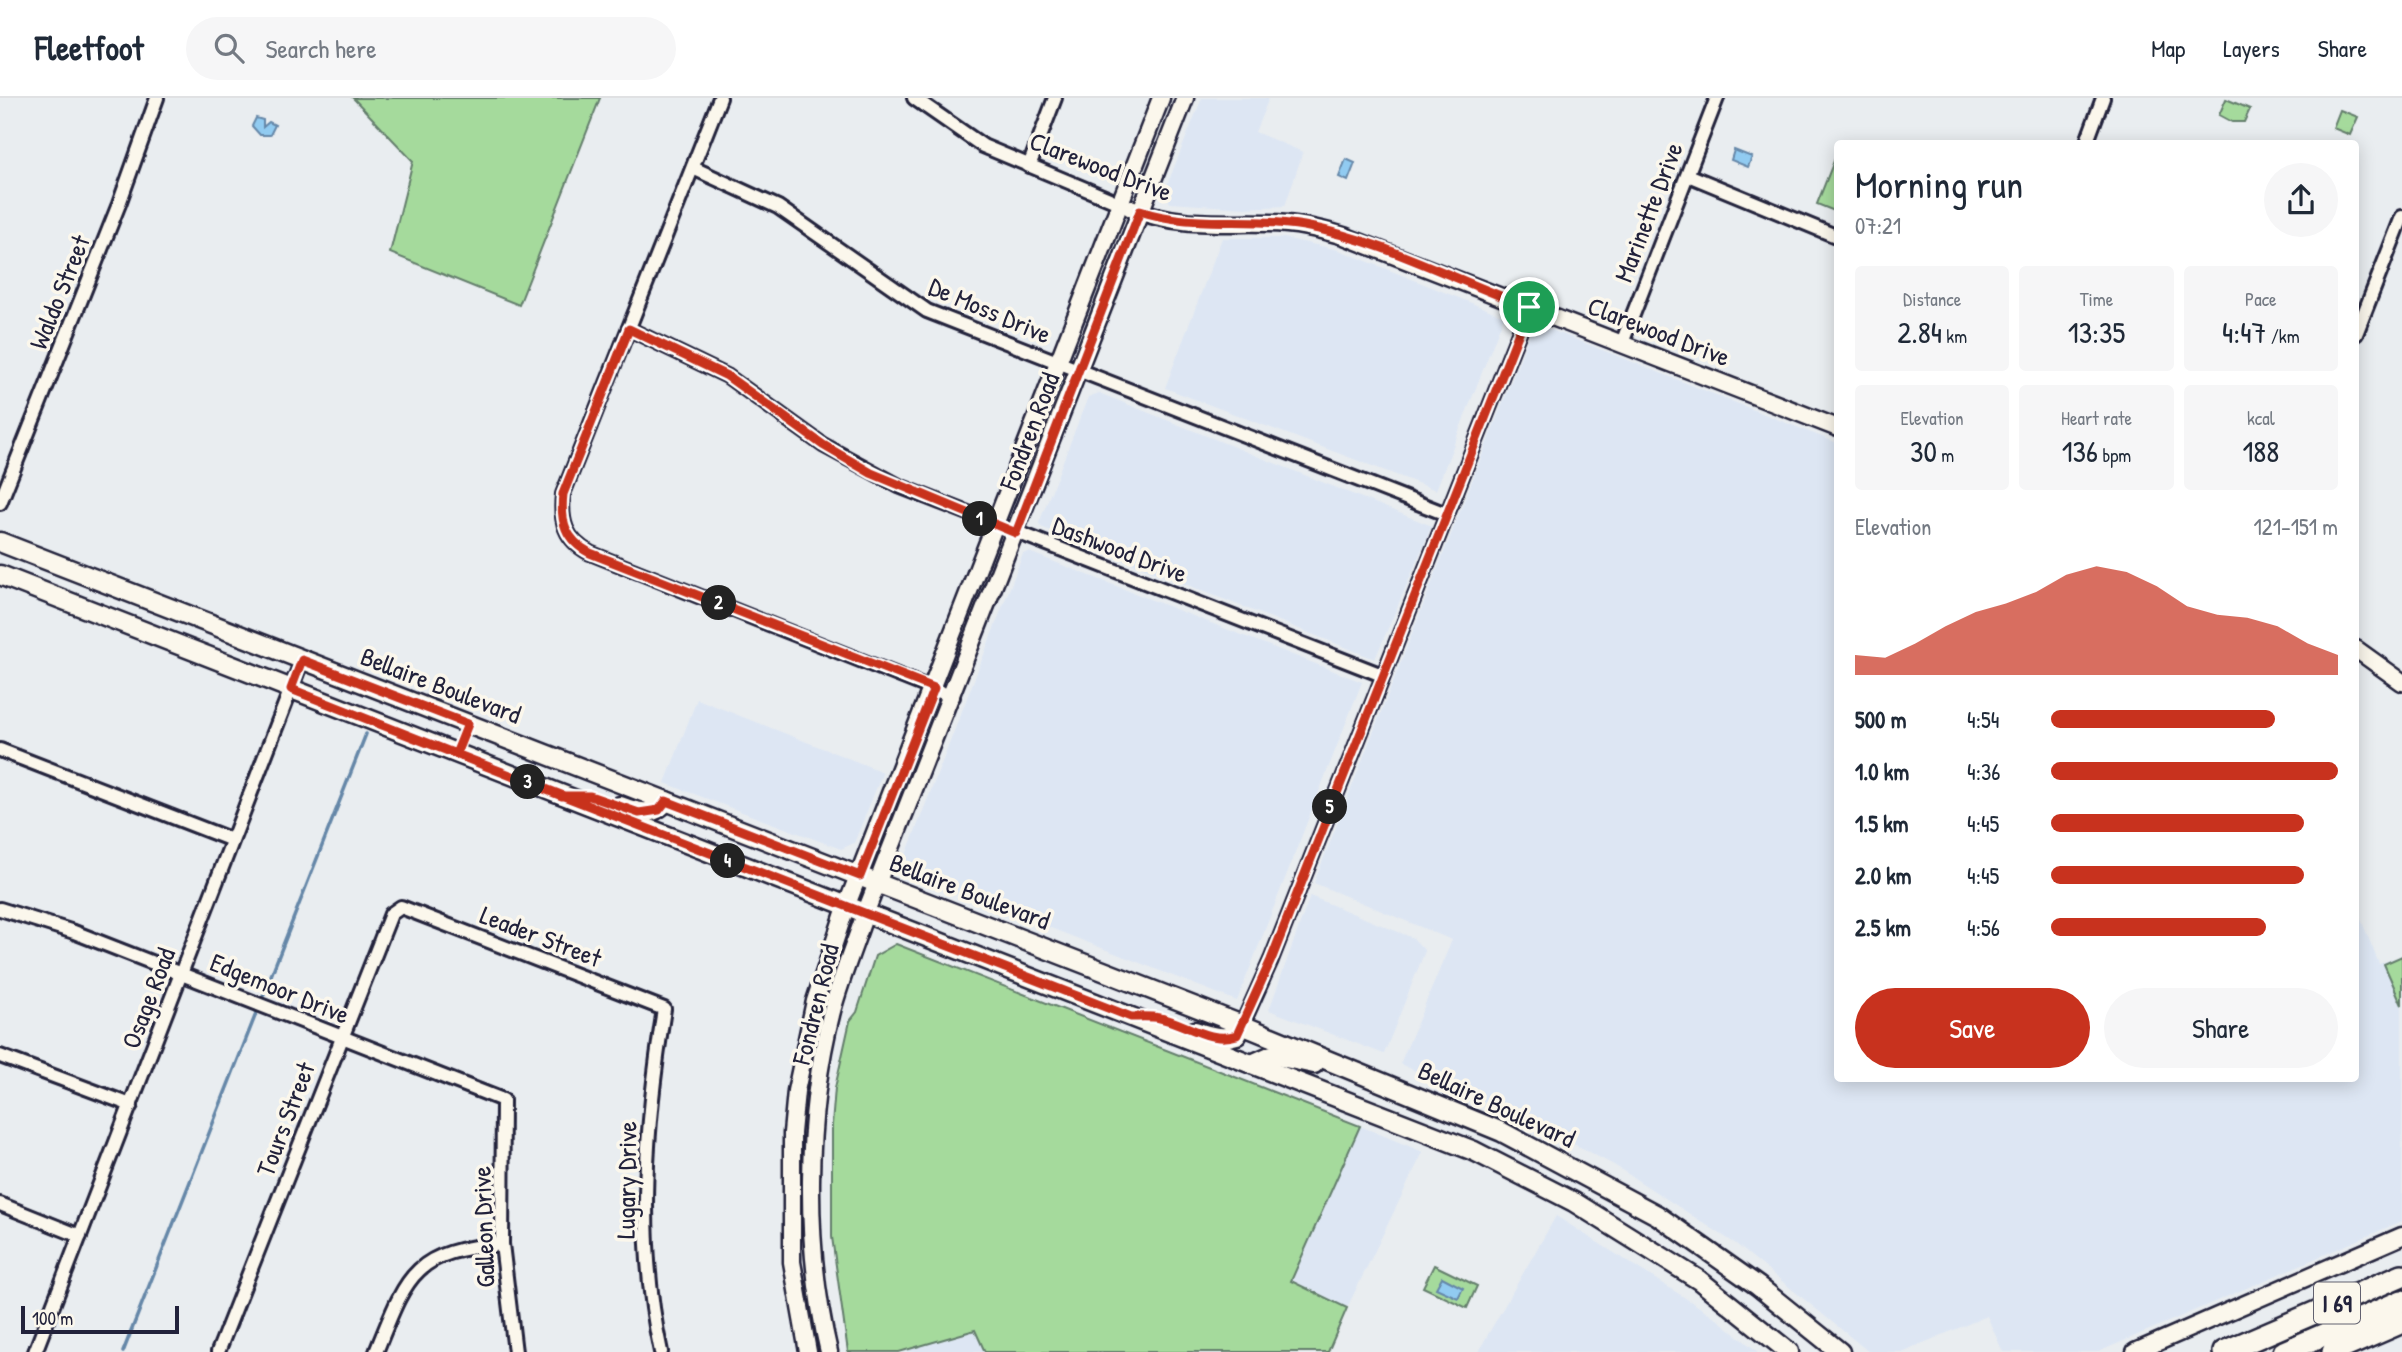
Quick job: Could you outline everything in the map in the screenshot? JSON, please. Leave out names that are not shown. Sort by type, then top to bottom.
[{"type":"highway","name":"I 69","points":[[2224,1352],[2398,1275]]},
{"type":"highway","points":[[2284,1352],[2402,1301]]},
{"type":"highway","name":"I 69","points":[[2333,1352],[2402,1322]]},
{"type":"main road","name":"Fondren Road","points":[[808,1352],[792,1262],[792,1133],[796,1091],[815,1001],[846,907],[934,688],[1161,98]]},
{"type":"main road","name":"Fondren Road","points":[[828,1352],[813,1261],[818,1094],[832,1011],[865,914],[953,697],[1185,98]]},
{"type":"main road","name":"Clarewood Drive","points":[[1119,203],[1140,211],[1193,223],[1270,223],[1328,232],[1834,426]]},
{"type":"main road","name":"Bellaire Boulevard","points":[[0,542],[1241,1025],[1502,1132],[1657,1214],[1738,1272],[1840,1352]]},
{"type":"main road","name":"Bellaire Boulevard","points":[[0,575],[1462,1146],[1574,1202],[1699,1280],[1789,1352]]},
{"type":"main road","points":[[2359,651],[2402,682]]},
{"type":"main road","points":[[456,754],[468,724]]},
{"type":"main road","points":[[562,796],[590,796],[639,813],[659,810],[666,801]]},
{"type":"main road","points":[[1131,1017],[1160,1018],[1214,1037],[1237,1035],[1241,1025]]},
{"type":"main road","points":[[1252,1064],[1272,1055],[1324,1065],[1334,1062]]},
{"type":"main road","points":[[796,1091],[818,1094]]},
{"type":"main road","points":[[2135,1352],[2402,1236]]},
{"type":"street","name":"Waldo Street","points":[[0,502],[158,98]]},
{"type":"street","points":[[720,98],[563,494],[561,508],[565,529],[572,540],[590,553],[953,697]]},
{"type":"street","name":"Clarewood Drive","points":[[914,98],[962,134],[1029,166],[1119,203]]},
{"type":"street","points":[[1029,166],[1055,98]]},
{"type":"street","name":"Marinette Drive","points":[[1622,343],[1717,98]]},
{"type":"street","points":[[2087,140],[2103,98]]},
{"type":"street","name":"De Moss Drive","points":[[693,168],[778,208],[927,311],[1446,514]]},
{"type":"street","points":[[1688,175],[1834,235]]},
{"type":"street","points":[[2359,326],[2402,217]]},
{"type":"street","points":[[1241,1025],[1271,960],[1529,307]]},
{"type":"street","name":"Dashwood Drive","points":[[629,329],[727,376],[823,445],[871,473],[1016,533],[1382,676]]},
{"type":"street","name":"Osage Road","points":[[35,1352],[302,660]]},
{"type":"street","points":[[0,750],[232,840]]},
{"type":"street","name":"Leader Street","points":[[401,907],[664,1009]]},
{"type":"street","name":"Tours Street","points":[[218,1352],[391,914],[401,907]]},
{"type":"street","name":"Edgemoor Drive","points":[[0,909],[74,932],[182,973],[503,1100]]},
{"type":"street","name":"Lugary Drive","points":[[661,1352],[648,1257],[646,1174],[650,1107],[664,1009]]},
{"type":"street","points":[[0,1056],[131,1105]]},
{"type":"street","name":"Galleon Drive","points":[[503,1100],[502,1244],[514,1352]]},
{"type":"street","points":[[0,1204],[80,1236]]},
{"type":"street","points":[[376,1352],[401,1291],[428,1262],[455,1250],[502,1244]]},
{"type":"shaded area","points":[[1202,98],[1269,98],[1255,132],[1303,152],[1285,206],[1245,208],[1170,203],[1165,190]]},
{"type":"shaded area","points":[[1222,238],[1284,238],[1339,250],[1504,316],[1436,490],[1165,388]]},
{"type":"shaded area","points":[[1534,323],[1834,442],[1834,1082],[2359,1082],[2359,914],[2379,964],[2402,955],[2402,1221],[2098,1352],[2003,1352],[1987,1316],[1902,1352],[1869,1352],[1736,1244],[1614,1165],[1531,1122],[1400,1064],[1452,940],[1314,883]]},
{"type":"shaded area","points":[[1099,393],[1432,526],[1375,659],[1041,527],[1039,523],[1088,397]]},
{"type":"shaded area","points":[[1029,552],[1362,682],[1237,1001],[910,873],[908,867],[902,865],[1023,554]]},
{"type":"shaded area","points":[[697,699],[883,772],[854,843],[841,849],[665,783]]},
{"type":"shaded area","points":[[1310,896],[1413,938],[1425,951],[1384,1054],[1269,1010]]},
{"type":"shaded area","points":[[1360,1126],[1423,1152],[1347,1308],[1291,1282]]},
{"type":"shaded area","points":[[1556,1216],[1712,1315],[1758,1352],[1478,1352]]},
{"type":"shaded area","points":[[976,1329],[985,1352],[899,1352]]},
{"type":"green space","points":[[353,98],[600,98],[519,305],[390,253],[413,161]]},
{"type":"green space","points":[[2226,99],[2250,109],[2244,122],[2232,122],[2219,115]]},
{"type":"green space","points":[[2340,110],[2358,117],[2350,135],[2333,128]]},
{"type":"green space","points":[[1834,161],[1834,211],[1817,204]]},
{"type":"green space","points":[[896,944],[1360,1126],[1291,1281],[1347,1308],[1328,1352],[985,1352],[975,1330],[899,1352],[848,1352],[832,1237],[832,1125],[835,1088],[850,1021],[857,1012],[875,956]]},
{"type":"green space","points":[[2402,956],[2402,1005],[2384,964]]},
{"type":"green space","points":[[1434,1265],[1477,1286],[1467,1308],[1423,1287]]},
{"type":"water","points":[[256,118],[263,120],[263,127],[269,122],[275,125],[270,135],[260,135],[252,126]]},
{"type":"water","points":[[1734,150],[1752,157],[1748,167],[1731,160]]},
{"type":"water","points":[[1346,159],[1355,163],[1348,181],[1339,177]]},
{"type":"water","points":[[1442,1277],[1463,1288],[1458,1298],[1436,1288]]},
{"type":"waterway","points":[[123,1352],[366,734]]},
{"type":"route","points":[[1529,307],[1360,241],[1328,232],[1270,223],[1193,223],[1163,219],[1140,211],[1016,533],[871,473],[823,445],[727,376],[629,329],[563,494],[562,519],[572,540],[590,553],[934,688],[860,876],[666,801],[659,810],[639,813],[590,796],[562,796],[291,689],[302,660],[468,724],[456,754],[562,796],[1131,1017],[1160,1018],[1214,1037],[1237,1035],[1255,989],[1271,960],[1360,728],[1529,307]]}]
